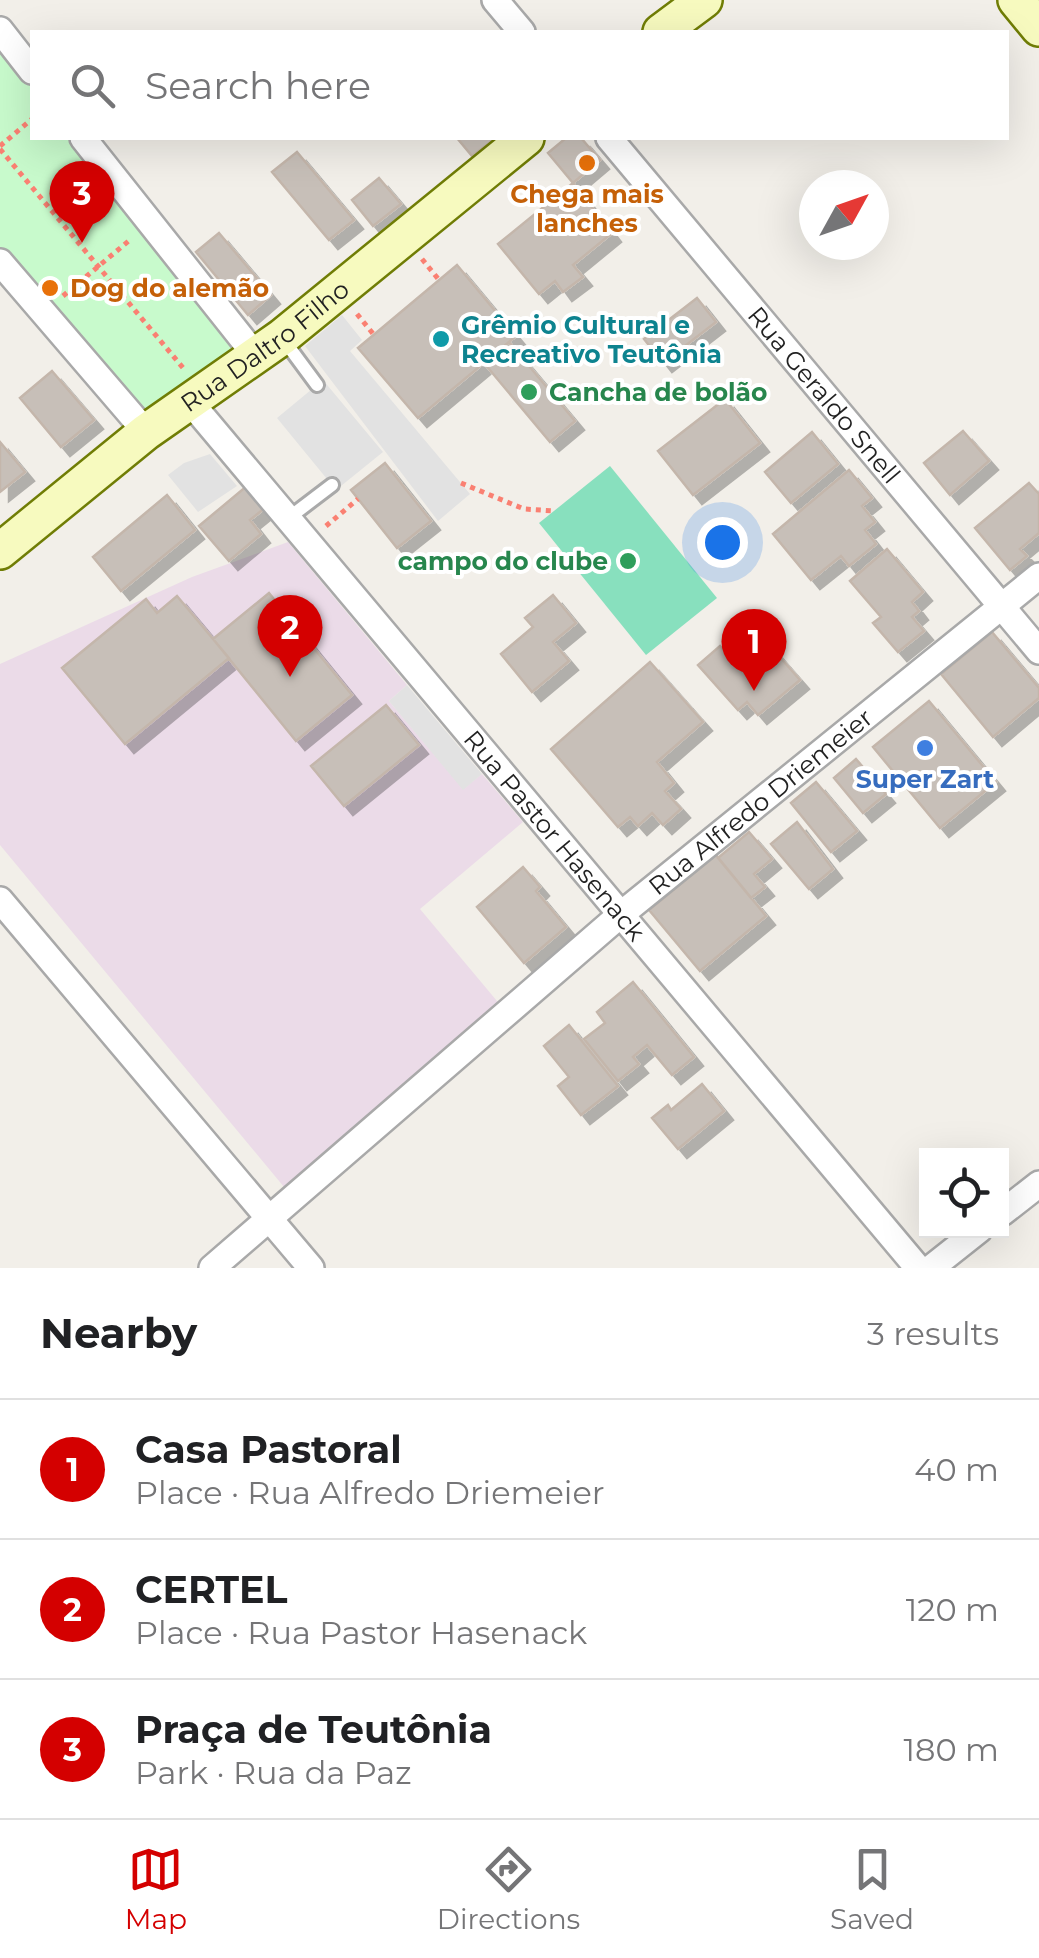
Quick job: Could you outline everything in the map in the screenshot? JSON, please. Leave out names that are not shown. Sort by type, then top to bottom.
[{"type":"main road","points":[[664,30],[704,0]]},
{"type":"main road","points":[[1016,0],[1039,28]]},
{"type":"main road","name":"Rua Daltro Filho","points":[[0,551],[146,432],[269,347],[524,140]]},
{"type":"street","points":[[495,0],[520,30]]},
{"type":"street","points":[[0,30],[30,69]]},
{"type":"street","points":[[85,140],[149,224],[269,347]]},
{"type":"street","name":"Rua Geraldo Snell","points":[[611,140],[1039,651]]},
{"type":"street","points":[[0,262],[146,432]]},
{"type":"street","name":"Rua Pastor Hasenack","points":[[198,398],[286,520],[918,1268]]},
{"type":"street","name":"Rua Alfredo Driemeier","points":[[212,1268],[618,916],[1039,576]]},
{"type":"street","points":[[0,900],[311,1268]]},
{"type":"street","points":[[1009,1208],[1039,1184]]},
{"type":"street","points":[[931,1268],[969,1238]]},
{"type":"lane","points":[[269,347],[317,385]]},
{"type":"lane","points":[[286,520],[332,485]]},
{"type":"path","points":[[30,120],[0,147],[198,398]]},
{"type":"path","points":[[44,314],[149,224]]},
{"type":"path","points":[[461,483],[524,508],[554,511]]},
{"type":"path","points":[[306,543],[358,499]]},
{"type":"shaded area","points":[[342,315],[362,340],[350,351],[470,494],[438,521],[305,346]]},
{"type":"shaded area","points":[[323,380],[383,452],[336,490],[277,418]]},
{"type":"shaded area","points":[[210,454],[237,486],[198,512],[168,475],[184,463]]},
{"type":"shaded area","points":[[288,542],[407,685],[389,701],[463,789],[482,774],[523,822],[420,909],[502,1007],[284,1187],[0,845],[0,664],[192,577]]},
{"type":"shaded area","points":[[407,685],[482,774],[463,790],[389,701]]},
{"type":"green space","points":[[0,30],[30,68],[30,140],[85,140],[256,356],[146,432],[0,262]]},
{"type":"green space","name":"campo do clube","points":[[610,466],[717,598],[646,655],[539,523]]},
{"type":"building","points":[[459,140],[492,141],[472,156]]},
{"type":"building","points":[[564,140],[583,140],[600,160],[573,183],[548,153]]},
{"type":"building","points":[[297,152],[354,220],[329,240],[272,172]]},
{"type":"building","points":[[379,178],[401,204],[373,226],[352,200]]},
{"type":"building","points":[[573,183],[612,233],[573,265],[583,277],[563,292],[555,281],[539,294],[498,244]]},
{"type":"building","points":[[219,233],[271,295],[248,315],[196,252]]},
{"type":"building","name":"Grêmio Cultural e Recreativo Teutônia","points":[[457,265],[516,336],[418,418],[358,348]]},
{"type":"building","points":[[697,298],[716,322],[663,363],[644,339]]},
{"type":"building","name":"Cancha de bolão","points":[[509,342],[575,421],[550,442],[484,363]]},
{"type":"building","points":[[52,371],[94,420],[61,447],[20,398]]},
{"type":"building","points":[[725,399],[760,443],[693,495],[658,451]]},
{"type":"building","points":[[963,431],[989,461],[950,495],[924,463]]},
{"type":"building","points":[[812,432],[838,464],[791,503],[765,472]]},
{"type":"building","points":[[0,442],[25,472],[0,492]]},
{"type":"building","points":[[385,463],[431,521],[397,548],[351,490]]},
{"type":"building","points":[[849,470],[872,498],[862,506],[875,522],[865,530],[876,544],[849,566],[841,556],[811,580],[773,534]]},
{"type":"building","points":[[1029,483],[1039,494],[1039,533],[1020,549],[1027,556],[1010,570],[975,528]]},
{"type":"building","points":[[248,485],[266,507],[250,520],[261,534],[229,561],[199,526]]},
{"type":"building","points":[[167,495],[195,530],[121,591],[93,557]]},
{"type":"building","points":[[887,549],[923,592],[912,602],[919,611],[912,617],[924,631],[898,652],[873,623],[881,617],[850,581]]},
{"type":"building","points":[[269,593],[352,695],[296,741],[213,639]]},
{"type":"building","points":[[553,595],[576,623],[553,642],[569,661],[532,692],[501,654],[533,627],[525,618]]},
{"type":"building","points":[[177,596],[229,658],[125,744],[62,668],[146,599],[157,613]]},
{"type":"building","points":[[992,632],[1039,688],[1039,698],[993,737],[941,674]]},
{"type":"building","points":[[720,646],[742,671],[771,647],[800,680],[758,715],[747,702],[738,710],[698,665]]},
{"type":"building","points":[[650,662],[703,722],[657,762],[674,783],[665,791],[681,809],[663,825],[652,813],[638,826],[630,817],[618,827],[551,749]]},
{"type":"building","points":[[929,701],[996,782],[940,828],[873,747]]},
{"type":"building","points":[[386,705],[419,745],[344,806],[311,766]]},
{"type":"building","points":[[856,759],[886,794],[863,813],[834,778]]},
{"type":"building","points":[[816,782],[857,831],[831,852],[791,803]]},
{"type":"building","points":[[797,822],[833,869],[809,889],[771,844]]},
{"type":"building","points":[[749,832],[772,859],[754,874],[765,887],[751,898],[718,858]]},
{"type":"building","points":[[716,855],[766,916],[700,971],[649,910]]},
{"type":"building","points":[[523,867],[540,887],[536,891],[566,927],[524,963],[477,907]]},
{"type":"building","points":[[633,982],[694,1057],[672,1075],[647,1045],[633,1057],[639,1064],[618,1081],[584,1039],[605,1023],[597,1012]]},
{"type":"building","points":[[569,1025],[618,1086],[581,1115],[558,1086],[569,1077],[544,1046]]},
{"type":"building","points":[[702,1084],[724,1111],[678,1149],[652,1118],[668,1105],[671,1110]]},
{"type":"place","name":"Chega mais lanches","points":[[587,163]]},
{"type":"place","name":"Praça de Teutônia","points":[[82,243]]},
{"type":"place","name":"Dog do alemão","points":[[50,288]]},
{"type":"place","name":"Grêmio Cultural e Recreativo Teutônia","points":[[441,339]]},
{"type":"place","name":"Cancha de bolão","points":[[529,392]]},
{"type":"place","name":"campo do clube","points":[[628,561]]},
{"type":"place","name":"CERTEL","points":[[290,677]]},
{"type":"place","name":"Casa Pastoral","points":[[754,691]]},
{"type":"place","name":"Super Zart","points":[[925,748]]}]
